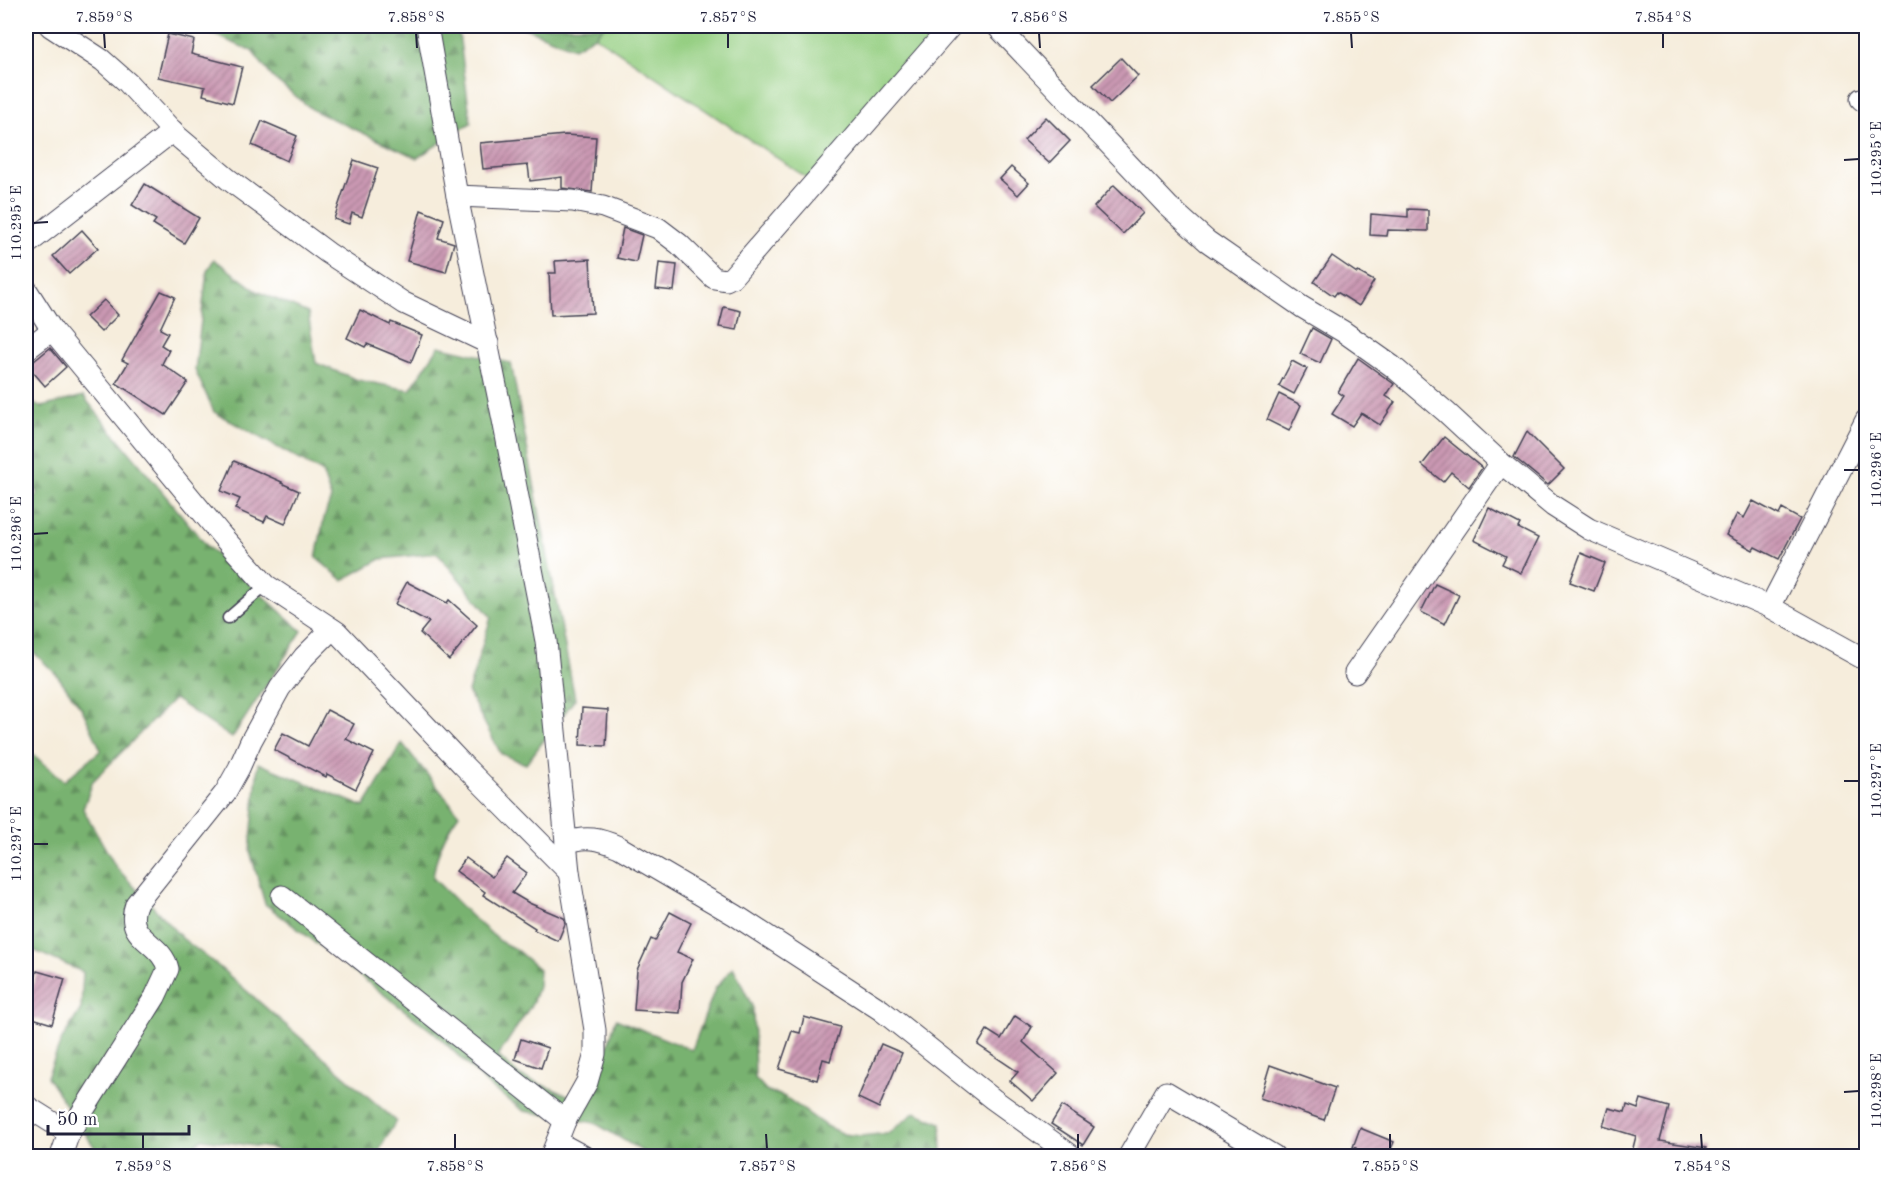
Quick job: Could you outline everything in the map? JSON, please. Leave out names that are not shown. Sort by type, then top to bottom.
[{"type":"street","points":[[50,26],[102,60],[128,83],[173,131],[228,179],[328,253],[404,303],[488,344]]},
{"type":"street","points":[[427,26],[457,196],[546,641],[569,872],[595,1030],[595,1054],[587,1082],[565,1121],[554,1149],[583,1156]]},
{"type":"street","points":[[457,196],[573,201],[603,207],[658,228],[679,244],[710,276],[719,280],[732,277],[951,26]]},
{"type":"street","points":[[997,26],[1188,225],[1230,258],[1392,366],[1553,506],[1589,529],[1770,607],[1866,660]]},
{"type":"street","points":[[26,245],[173,131]]},
{"type":"street","points":[[26,289],[52,330],[222,536],[266,585],[332,629],[569,872]]},
{"type":"street","points":[[26,350],[52,330]]},
{"type":"street","points":[[1770,607],[1866,420]]},
{"type":"street","points":[[1355,673],[1502,464]]},
{"type":"street","points":[[61,1156],[69,1134],[155,997],[168,969],[162,955],[139,935],[133,920],[136,904],[225,793],[280,688],[304,657],[332,629]]},
{"type":"street","points":[[566,843],[590,838],[619,847],[735,915],[881,1010],[993,1099],[1072,1156]]},
{"type":"street","points":[[282,896],[565,1121]]},
{"type":"street","points":[[1129,1156],[1166,1092],[1274,1156]]},
{"type":"street","points":[[26,1106],[69,1134]]},
{"type":"lane","points":[[228,618],[266,585]]},
{"type":"green space","points":[[124,26],[194,26],[124,28]]},
{"type":"green space","points":[[194,26],[458,26],[471,123],[417,158],[313,110],[273,78],[252,51]]},
{"type":"green space","points":[[520,26],[604,26],[595,36],[574,48]]},
{"type":"green space","points":[[604,26],[949,26],[825,190],[595,36]]},
{"type":"green space","points":[[214,259],[257,291],[308,313],[316,363],[358,380],[410,390],[439,346],[511,363],[575,699],[526,764],[501,754],[468,692],[491,617],[437,553],[381,559],[343,580],[316,558],[324,518],[331,498],[322,472],[214,412],[195,370],[207,271]]},
{"type":"green space","points":[[83,396],[207,546],[302,631],[232,738],[174,699],[93,781],[83,809],[116,867],[182,938],[217,965],[396,1121],[376,1156],[278,1156],[276,1149],[202,1139],[182,1156],[103,1156],[99,1154],[47,1077],[61,1041],[81,1009],[83,972],[26,947],[26,742],[29,751],[64,781],[101,750],[82,709],[57,675],[26,645],[26,505],[38,493],[26,475],[26,401],[42,407]]},
{"type":"green space","points":[[402,743],[459,814],[442,844],[433,878],[501,942],[515,949],[539,969],[538,987],[532,1004],[498,1056],[520,1076],[590,1104],[616,1019],[692,1050],[715,989],[733,967],[753,1008],[755,1078],[767,1091],[785,1097],[826,1126],[843,1134],[861,1136],[889,1133],[915,1112],[941,1123],[942,1156],[650,1156],[595,1123],[524,1111],[489,1086],[437,1035],[265,904],[250,851],[258,763],[364,807]]},
{"type":"building","points":[[168,34],[194,40],[191,54],[242,67],[233,103],[203,95],[205,87],[158,77]]},
{"type":"building","points":[[1121,58],[1138,76],[1110,103],[1093,85]]},
{"type":"building","points":[[1046,117],[1070,141],[1049,163],[1024,140]]},
{"type":"building","points":[[262,121],[297,136],[287,161],[252,145]]},
{"type":"building","points":[[565,135],[596,137],[592,192],[562,188],[562,177],[530,181],[528,165],[483,169],[480,143]]},
{"type":"building","points":[[354,160],[378,168],[362,217],[352,213],[349,224],[334,219]]},
{"type":"building","points":[[1011,167],[1029,183],[1018,195],[1000,179]]},
{"type":"building","points":[[145,184],[199,218],[184,243],[153,224],[156,220],[132,205]]},
{"type":"building","points":[[1114,185],[1143,213],[1123,234],[1094,207]]},
{"type":"building","points":[[1408,209],[1428,210],[1428,231],[1388,230],[1387,236],[1370,235],[1371,214],[1408,217]]},
{"type":"building","points":[[421,210],[444,219],[438,238],[454,243],[446,272],[407,261]]},
{"type":"building","points":[[623,228],[642,235],[636,262],[617,258]]},
{"type":"building","points":[[82,230],[98,248],[69,274],[53,256]]},
{"type":"building","points":[[1332,256],[1357,273],[1374,281],[1359,306],[1337,292],[1334,296],[1314,282]]},
{"type":"building","points":[[590,259],[593,313],[551,315],[549,273],[556,273],[555,261]]},
{"type":"building","points":[[659,263],[677,265],[674,291],[656,289]]},
{"type":"building","points":[[161,291],[175,297],[160,329],[168,333],[161,345],[169,350],[162,364],[188,382],[166,415],[116,383],[128,363],[122,360]]},
{"type":"building","points":[[104,300],[118,315],[101,332],[86,317]]},
{"type":"building","points":[[724,307],[741,311],[737,330],[719,327]]},
{"type":"building","points":[[360,310],[390,325],[391,322],[422,335],[411,362],[367,344],[365,347],[347,338]]},
{"type":"building","points":[[1312,328],[1331,339],[1320,363],[1300,354]]},
{"type":"building","points":[[50,348],[66,367],[45,386],[28,366]]},
{"type":"building","points":[[1358,358],[1394,384],[1386,396],[1395,402],[1380,425],[1361,413],[1352,426],[1332,414],[1344,396],[1338,392]]},
{"type":"building","points":[[1292,361],[1307,369],[1294,394],[1279,386]]},
{"type":"building","points":[[1279,394],[1301,405],[1289,431],[1267,420]]},
{"type":"building","points":[[1527,432],[1564,469],[1548,485],[1514,457]]},
{"type":"building","points":[[1444,437],[1482,468],[1469,487],[1451,472],[1443,482],[1422,465]]},
{"type":"building","points":[[234,461],[299,491],[285,524],[267,516],[264,522],[235,509],[240,499],[221,491]]},
{"type":"building","points":[[1753,501],[1779,515],[1782,509],[1800,519],[1779,559],[1755,547],[1753,550],[1726,535],[1737,514],[1744,518]]},
{"type":"building","points":[[1489,508],[1520,524],[1518,528],[1538,538],[1521,573],[1502,564],[1506,556],[1474,540]]},
{"type":"building","points":[[1581,553],[1605,563],[1594,591],[1570,582]]},
{"type":"building","points":[[407,582],[447,603],[449,600],[477,625],[449,660],[420,633],[429,622],[395,604]]},
{"type":"building","points":[[1435,584],[1459,595],[1445,624],[1421,612]]},
{"type":"building","points":[[582,708],[608,710],[606,746],[580,745]]},
{"type":"building","points":[[327,710],[354,724],[346,739],[374,753],[356,789],[327,774],[326,777],[274,750],[283,733],[308,746]]},
{"type":"building","points":[[466,858],[492,877],[507,858],[527,873],[512,893],[564,918],[565,924],[558,941],[534,930],[535,928],[483,895],[485,892],[456,871]]},
{"type":"building","points":[[670,912],[691,923],[677,952],[693,959],[682,982],[680,1013],[634,1010],[637,970],[651,939],[655,941]]},
{"type":"building","points":[[37,971],[65,979],[52,1024],[26,1016],[26,1001],[28,1002]]},
{"type":"building","points":[[1015,1016],[1032,1027],[1023,1042],[1058,1073],[1033,1101],[1010,1081],[1018,1072],[978,1045],[987,1030],[1001,1039]]},
{"type":"building","points":[[804,1017],[840,1027],[830,1061],[823,1059],[817,1080],[779,1069],[792,1031],[800,1033]]},
{"type":"building","points":[[521,1039],[548,1048],[541,1068],[515,1059]]},
{"type":"building","points":[[881,1044],[902,1053],[879,1108],[858,1098]]},
{"type":"building","points":[[1270,1065],[1335,1088],[1324,1120],[1260,1098]]},
{"type":"building","points":[[1641,1099],[1669,1107],[1660,1141],[1706,1148],[1705,1156],[1631,1156],[1636,1136],[1603,1126],[1609,1108],[1625,1112],[1627,1105],[1638,1109]]},
{"type":"building","points":[[1062,1106],[1094,1127],[1083,1145],[1051,1124]]},
{"type":"building","points":[[1360,1128],[1394,1142],[1388,1156],[1352,1156]]}]
